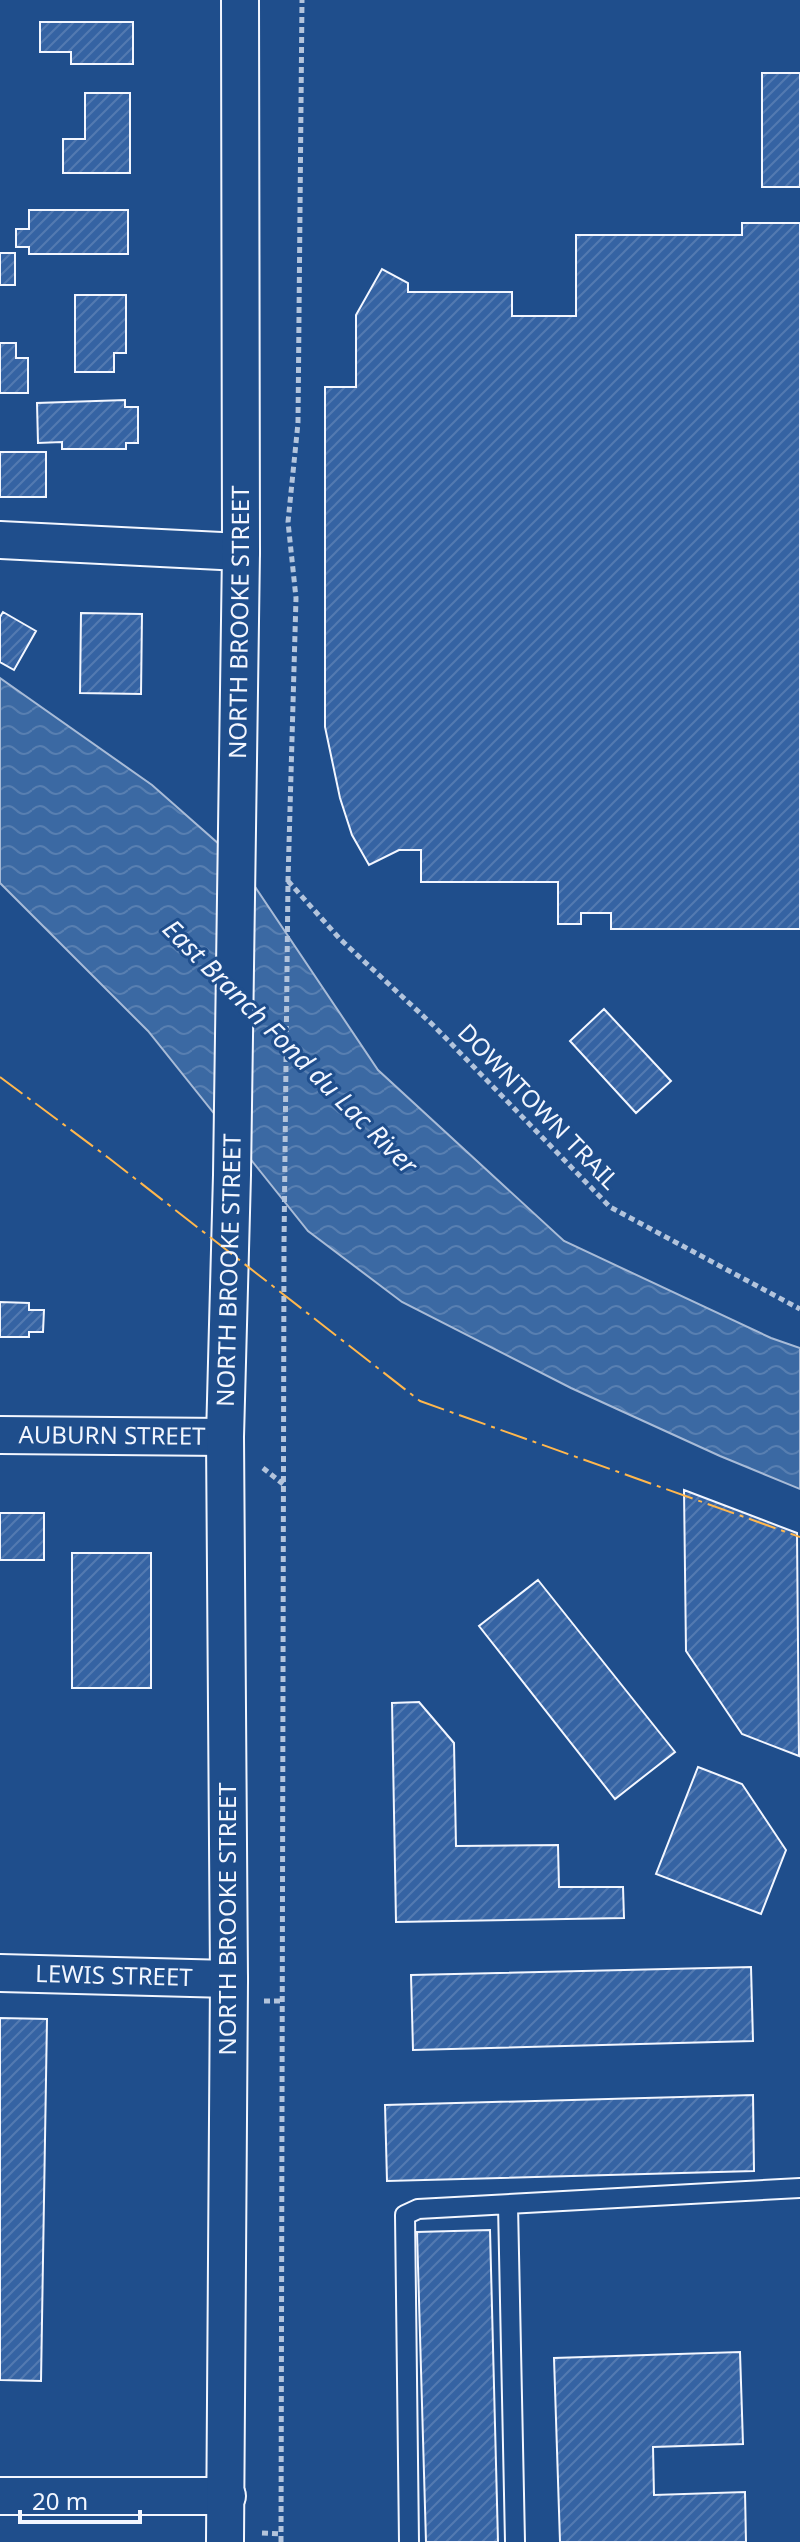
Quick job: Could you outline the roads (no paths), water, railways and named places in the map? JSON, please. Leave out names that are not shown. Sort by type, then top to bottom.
[{"type":"street","name":"NORTH BROOKE STREET","points":[[225,2542],[229,1979],[225,1437],[241,552],[240,0]]},
{"type":"street","points":[[0,540],[241,552]]},
{"type":"street","name":"AUBURN STREET","points":[[0,1435],[225,1437]]},
{"type":"street","name":"LEWIS STREET","points":[[0,1973],[229,1979]]},
{"type":"street","points":[[0,2496],[227,2496]]},
{"type":"lane","points":[[409,2542],[405,2215],[418,2209],[800,2188]]},
{"type":"lane","points":[[508,2205],[515,2542]]},
{"type":"water","name":"East Branch Fond du Lac River","points":[[0,678],[152,785],[237,860],[378,1070],[564,1241],[771,1338],[800,1348],[800,1489],[571,1388],[402,1302],[308,1231],[148,1031],[0,883]]}]
